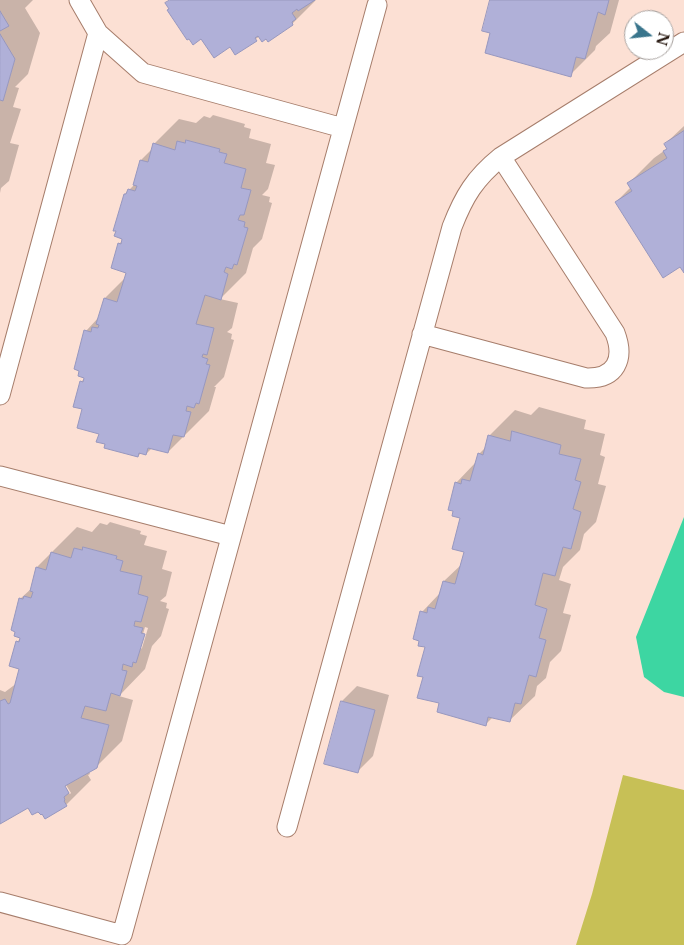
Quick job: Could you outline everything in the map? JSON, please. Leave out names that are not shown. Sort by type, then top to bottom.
[{"type":"lane","points":[[79,0],[98,33],[143,73],[343,128]]},
{"type":"lane","points":[[0,902],[122,935],[376,5]]},
{"type":"lane","points":[[0,395],[98,33]]},
{"type":"lane","points":[[287,827],[452,227],[466,195],[488,168],[501,157],[684,42]]},
{"type":"lane","points":[[422,334],[586,378],[604,376],[616,366],[619,358],[619,348],[615,333],[501,157]]},
{"type":"lane","points":[[0,476],[231,536]]},
{"type":"shaded area","points":[[684,517],[684,697],[664,692],[644,677],[636,637]]},
{"type":"shaded area","points":[[623,775],[684,790],[684,945],[576,945],[592,894]]},
{"type":"building","points":[[170,0],[315,0],[292,13],[296,19],[292,22],[293,25],[268,42],[266,39],[262,42],[258,36],[255,38],[257,41],[235,55],[230,47],[214,58],[201,39],[193,45],[189,39],[187,40],[167,10],[169,9],[165,3]]},
{"type":"building","points":[[490,0],[609,0],[605,15],[598,12],[585,59],[576,57],[571,77],[485,53],[490,33],[482,31]]},
{"type":"building","points":[[0,11],[9,26],[0,31]]},
{"type":"building","points":[[0,34],[15,59],[3,101],[0,100]]},
{"type":"building","points":[[684,131],[684,273],[680,267],[663,278],[615,202],[632,191],[627,183],[667,158],[663,151],[667,149],[664,144]]},
{"type":"building","points":[[186,140],[220,149],[219,152],[227,154],[224,163],[246,169],[241,188],[251,190],[244,215],[240,215],[238,220],[245,222],[244,227],[248,228],[237,265],[234,264],[232,269],[226,267],[224,272],[228,274],[221,300],[205,295],[196,324],[214,328],[207,355],[203,354],[202,357],[208,359],[206,364],[210,365],[199,404],[196,403],[194,408],[187,406],[186,411],[191,412],[184,437],[173,435],[168,453],[148,448],[146,455],[139,453],[138,457],[104,448],[105,444],[96,442],[99,434],[77,428],[82,409],[73,407],[80,381],[83,382],[84,378],[78,376],[79,371],[74,369],[84,330],[91,332],[92,327],[98,328],[99,325],[96,324],[104,298],[117,302],[126,273],[111,268],[118,243],[121,244],[122,239],[114,236],[116,231],[113,231],[124,194],[126,194],[128,189],[135,191],[137,186],[133,185],[140,160],[148,162],[153,143],[175,150],[177,141],[185,143]]},
{"type":"building","points":[[512,431],[561,445],[559,454],[581,459],[575,480],[581,482],[573,509],[581,512],[571,549],[563,547],[555,576],[543,573],[535,605],[547,609],[539,638],[546,640],[536,677],[529,675],[521,704],[515,703],[510,722],[488,717],[486,726],[437,712],[439,703],[417,698],[423,677],[417,676],[425,647],[418,646],[419,641],[413,639],[420,611],[427,613],[428,607],[435,609],[443,581],[455,584],[464,552],[452,549],[460,518],[452,516],[453,511],[448,510],[455,482],[461,484],[462,479],[470,481],[478,453],[483,455],[488,435],[510,441]]},
{"type":"building","points":[[83,547],[117,556],[116,559],[123,561],[120,571],[142,576],[138,594],[148,597],[141,622],[135,621],[134,626],[143,628],[141,633],[145,634],[136,663],[133,662],[132,667],[123,664],[122,670],[127,671],[120,696],[111,693],[106,711],[85,706],[81,718],[109,725],[97,768],[65,786],[69,793],[64,797],[67,806],[45,819],[38,812],[32,815],[28,808],[0,824],[0,701],[5,699],[8,704],[10,703],[19,669],[9,666],[16,641],[19,642],[20,638],[14,636],[15,632],[11,630],[19,598],[23,599],[24,596],[31,598],[33,592],[30,591],[36,567],[46,570],[51,552],[71,558],[74,548],[82,550]]},
{"type":"building","points":[[341,701],[375,710],[358,773],[324,764]]}]
